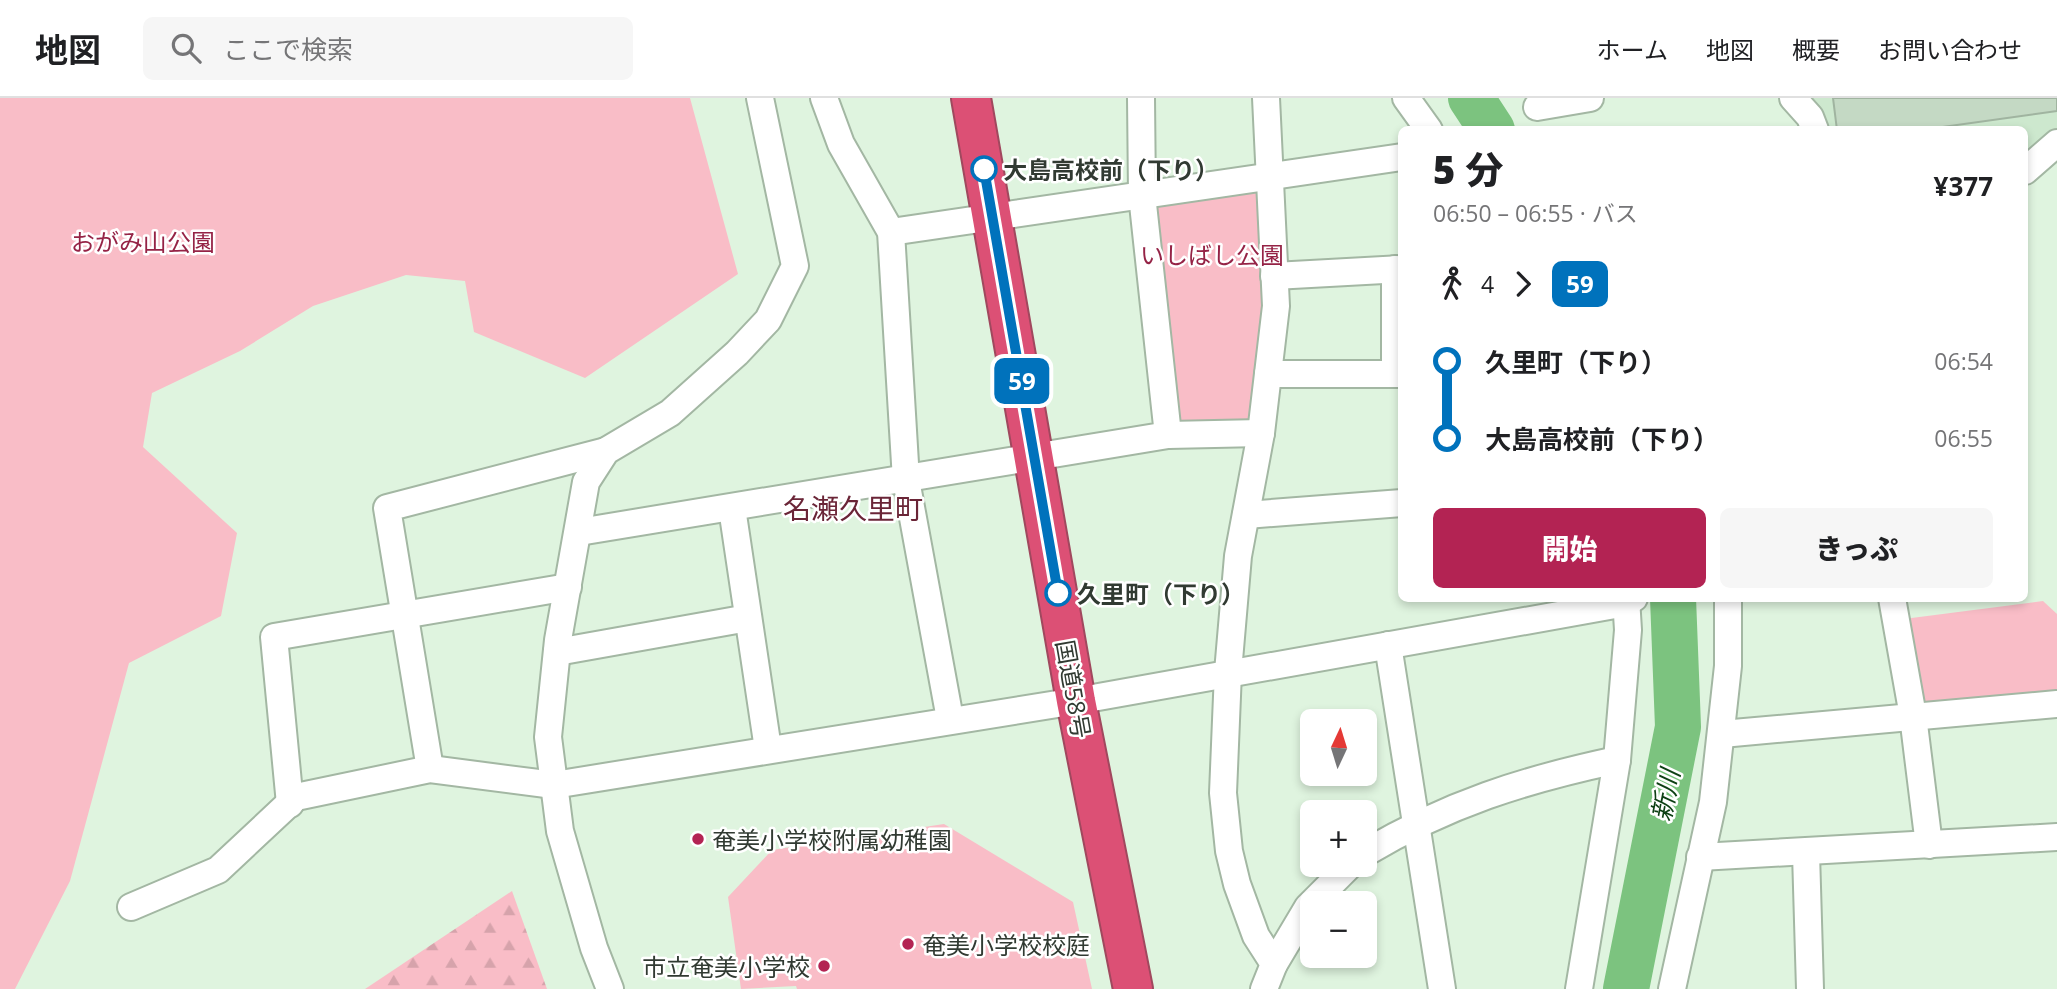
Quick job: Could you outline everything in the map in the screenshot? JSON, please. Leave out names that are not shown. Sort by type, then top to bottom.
[{"type":"highway","name":"国道58号","points":[[971,98],[1036,458],[1076,701],[1133,989]]},
{"type":"street","points":[[430,769],[387,508],[607,451],[670,413],[768,320],[796,266],[760,98]]},
{"type":"street","points":[[824,98],[841,144],[891,232],[906,480],[950,719]]},
{"type":"street","points":[[1140,98],[1142,195],[1168,435]]},
{"type":"street","points":[[1266,98],[1272,176],[1276,306],[1261,433],[1238,556],[1228,672],[1223,793],[1229,851],[1237,884],[1256,936],[1274,964]]},
{"type":"street","points":[[1406,98],[1426,126]]},
{"type":"street","points":[[1540,111],[1590,98]]},
{"type":"street","points":[[1793,98],[1810,117],[1813,126]]},
{"type":"street","points":[[2028,168],[2057,143]]},
{"type":"street","points":[[891,232],[1398,158]]},
{"type":"street","points":[[1274,276],[1398,269]]},
{"type":"street","points":[[1268,374],[1398,374]]},
{"type":"street","points":[[579,532],[1168,435],[1261,433]]},
{"type":"street","points":[[607,451],[586,482],[557,652],[548,737],[560,831],[594,948],[610,989]]},
{"type":"street","points":[[1245,515],[1398,503]]},
{"type":"street","points":[[732,508],[768,749]]},
{"type":"street","points":[[290,804],[274,636],[568,587]]},
{"type":"street","points":[[131,906],[218,870],[296,797],[430,769],[554,785],[950,719],[1076,701],[1618,602]]},
{"type":"street","points":[[1578,989],[1616,760],[1629,602]]},
{"type":"street","points":[[1672,989],[1713,802],[1728,666],[1728,602]]},
{"type":"street","points":[[1893,602],[1913,716],[1928,845]]},
{"type":"street","points":[[557,652],[748,618]]},
{"type":"street","points":[[1388,645],[1442,989]]},
{"type":"street","points":[[1722,734],[2057,704]]},
{"type":"street","points":[[1377,846],[1415,823],[1486,794],[1616,760]]},
{"type":"street","points":[[1700,857],[2057,837]]},
{"type":"street","points":[[1806,853],[1810,989]]},
{"type":"street","points":[[1264,989],[1274,964],[1308,907],[1338,877]]},
{"type":"shaded area","points":[[1793,98],[2057,98],[2057,143],[2028,168],[2028,126],[1813,126]]},
{"type":"green space","name":"おがみ山公園","points":[[0,98],[690,98],[738,274],[585,378],[474,332],[465,281],[406,275],[313,306],[240,351],[152,393],[143,447],[237,533],[221,616],[129,663],[70,881],[15,989],[0,989]]},
{"type":"green space","name":"いしばし公園","points":[[1270,183],[1260,425],[1172,428],[1148,201]]},
{"type":"green space","points":[[2043,601],[2057,614],[2057,704],[1913,716],[1896,620]]},
{"type":"green space","name":"奄美小学校校庭","points":[[944,824],[1073,902],[1092,989],[797,989],[796,986],[741,989],[728,897],[772,850]]},
{"type":"green space","points":[[512,891],[547,989],[365,989]]},
{"type":"building","points":[[1833,98],[2057,98],[2057,111],[1950,126],[1836,126]]},
{"type":"waterway","name":"新川","points":[[1471,98],[1489,126]]},
{"type":"waterway","name":"新川","points":[[1626,989],[1678,727],[1673,602]]},
{"type":"bus line","name":"59","points":[[984,169],[1058,593]]},
{"type":"place","name":"大島高校前（下り）","points":[[984,169]]},
{"type":"place","name":"久里町（下り）","points":[[1058,593]]},
{"type":"place","name":"奄美小学校附属幼稚園","points":[[698,839]]},
{"type":"place","name":"奄美小学校校庭","points":[[908,944]]},
{"type":"place","name":"市立奄美小学校","points":[[824,966]]},
{"type":"district","name":"名瀬久里町","points":[[853,508]]}]
